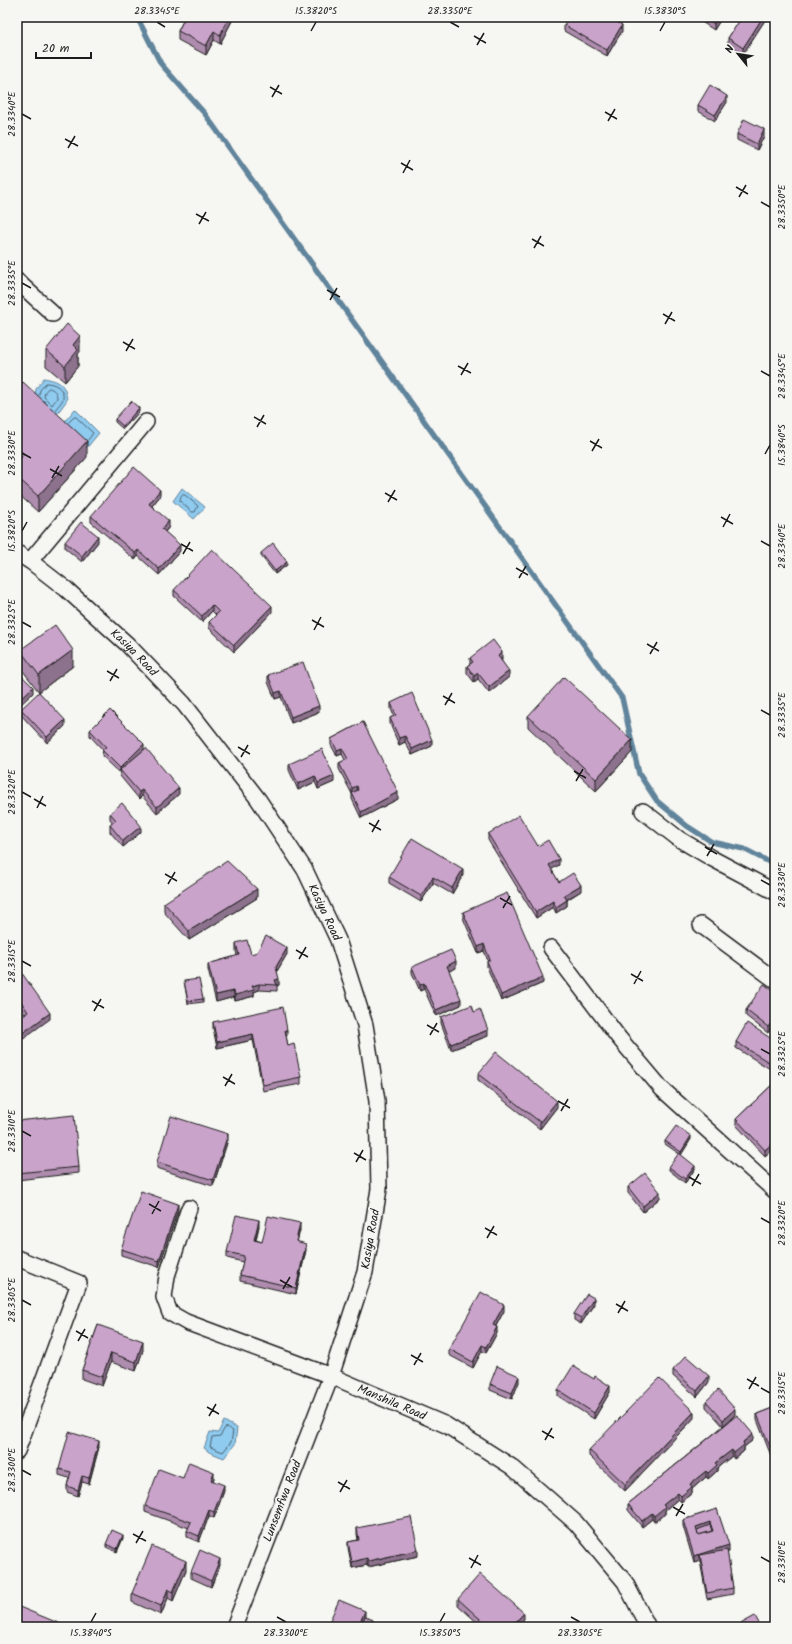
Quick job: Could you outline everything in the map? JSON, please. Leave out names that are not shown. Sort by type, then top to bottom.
[{"type":"street","points":[[17,281],[53,314]]},
{"type":"street","points":[[30,561],[146,422]]},
{"type":"street","name":"Kasiya Road","points":[[17,553],[30,561],[66,589],[127,644],[184,704],[258,799],[305,870],[338,940],[364,1025],[377,1101],[379,1189],[365,1272],[331,1376]]},
{"type":"street","points":[[643,811],[712,860],[775,892]]},
{"type":"street","points":[[701,925],[775,980]]},
{"type":"street","points":[[551,948],[619,1038],[662,1088],[775,1191]]},
{"type":"street","name":"Manshila Road","points":[[189,1208],[167,1276],[164,1297],[170,1313],[186,1322],[331,1376],[446,1425],[512,1467],[576,1523],[625,1582],[648,1627]]},
{"type":"street","points":[[17,1258],[79,1282],[17,1451]]},
{"type":"street","name":"Lunsemfwa Road","points":[[234,1627],[331,1376]]},
{"type":"water","points":[[44,378],[54,380],[63,386],[65,390],[67,400],[57,414],[34,400],[36,389]]},
{"type":"water","points":[[75,409],[99,433],[85,450],[60,427]]},
{"type":"water","points":[[182,488],[205,507],[194,519],[173,501]]},
{"type":"water","points":[[224,1421],[237,1428],[235,1444],[224,1458],[209,1452],[204,1448],[210,1432],[218,1433]]},
{"type":"building","points":[[185,17],[229,17],[220,35],[214,31],[206,46],[178,31]]},
{"type":"building","points":[[568,17],[608,17],[622,25],[607,50],[564,25]]},
{"type":"building","points":[[704,17],[718,17],[714,24]]},
{"type":"building","points":[[742,17],[763,17],[743,48],[728,38]]},
{"type":"building","points":[[710,85],[727,96],[715,115],[698,105]]},
{"type":"building","points":[[744,119],[764,129],[757,144],[737,134]]},
{"type":"building","points":[[67,324],[80,336],[73,345],[78,350],[65,366],[46,350]]},
{"type":"building","points":[[23,382],[87,441],[38,496],[17,477],[17,462],[24,454],[17,448],[17,389]]},
{"type":"building","points":[[131,401],[139,408],[123,426],[115,419]]},
{"type":"building","points":[[134,467],[160,490],[149,504],[169,521],[162,529],[180,545],[159,569],[138,550],[135,553],[91,516]]},
{"type":"building","points":[[81,522],[98,536],[82,556],[65,542]]},
{"type":"building","points":[[273,543],[287,562],[275,571],[261,553]]},
{"type":"building","points":[[212,549],[272,606],[234,645],[209,622],[219,612],[212,605],[202,616],[174,590]]},
{"type":"building","points":[[55,625],[73,650],[39,675],[20,650]]},
{"type":"building","points":[[493,640],[502,652],[498,656],[509,671],[489,687],[478,673],[474,676],[467,666],[473,662],[470,658]]},
{"type":"building","points":[[303,662],[319,706],[291,717],[281,691],[275,693],[268,675]]},
{"type":"building","points":[[17,671],[33,687],[17,702]]},
{"type":"building","points":[[564,677],[632,740],[596,779],[528,716]]},
{"type":"building","points":[[39,692],[65,720],[47,737],[21,709]]},
{"type":"building","points":[[412,693],[432,740],[412,749],[405,736],[399,738],[390,718],[396,715],[391,703]]},
{"type":"building","points":[[110,710],[144,744],[120,768],[102,750],[106,747],[90,730]]},
{"type":"building","points":[[363,722],[398,792],[361,812],[352,793],[358,790],[357,786],[352,788],[339,763],[348,759],[342,748],[337,750],[331,739]]},
{"type":"building","points":[[146,748],[179,788],[157,807],[142,790],[139,792],[120,770]]},
{"type":"building","points":[[322,749],[334,776],[318,783],[315,776],[298,784],[289,764]]},
{"type":"building","points":[[122,803],[141,826],[123,841],[110,825],[116,820],[110,813]]},
{"type":"building","points":[[519,815],[538,846],[548,840],[559,859],[549,865],[559,882],[573,873],[581,885],[564,895],[567,900],[556,907],[553,901],[536,912],[488,834]]},
{"type":"building","points":[[412,838],[463,869],[452,888],[433,877],[421,896],[389,877]]},
{"type":"building","points":[[227,861],[257,889],[189,931],[164,903]]},
{"type":"building","points":[[507,893],[543,977],[501,995],[487,961],[490,960],[484,944],[478,947],[463,912]]},
{"type":"building","points":[[266,936],[287,948],[276,967],[279,979],[275,980],[277,985],[259,984],[252,986],[254,990],[235,995],[234,991],[216,995],[208,964],[239,955],[236,943],[247,940],[251,954],[257,952]]},
{"type":"building","points":[[451,950],[456,961],[447,966],[461,999],[436,1010],[424,983],[420,985],[412,967]]},
{"type":"building","points":[[19,969],[50,1013],[17,1037],[17,1020],[28,1012],[17,997],[17,970]]},
{"type":"building","points":[[199,979],[203,999],[188,1001],[184,981]]},
{"type":"building","points":[[764,984],[775,992],[775,1018],[768,1027],[746,1010]]},
{"type":"building","points":[[472,1005],[474,1012],[480,1009],[488,1030],[451,1044],[441,1017]]},
{"type":"building","points":[[283,1007],[288,1046],[294,1044],[301,1077],[263,1085],[253,1034],[217,1042],[213,1022]]},
{"type":"building","points":[[747,1023],[775,1041],[775,1066],[736,1042]]},
{"type":"building","points":[[496,1052],[557,1101],[540,1122],[478,1074]]},
{"type":"building","points":[[775,1082],[775,1141],[765,1150],[736,1119]]},
{"type":"building","points":[[74,1115],[79,1167],[17,1173],[17,1121]]},
{"type":"building","points":[[171,1116],[228,1134],[213,1180],[157,1162]]},
{"type":"building","points":[[676,1126],[691,1136],[681,1152],[665,1141]]},
{"type":"building","points":[[679,1153],[695,1166],[685,1179],[669,1167]]},
{"type":"building","points":[[645,1173],[660,1192],[643,1206],[628,1187]]},
{"type":"building","points":[[141,1191],[178,1204],[159,1261],[121,1249]]},
{"type":"building","points":[[236,1215],[259,1220],[254,1240],[262,1242],[268,1216],[300,1223],[296,1241],[306,1244],[296,1288],[240,1275],[244,1256],[227,1252]]},
{"type":"building","points":[[481,1292],[504,1305],[493,1325],[497,1327],[486,1347],[482,1345],[473,1362],[449,1349]]},
{"type":"building","points":[[587,1294],[594,1298],[581,1318],[574,1314]]},
{"type":"building","points":[[98,1325],[143,1341],[136,1362],[111,1353],[102,1377],[82,1370]]},
{"type":"building","points":[[686,1356],[709,1376],[697,1391],[673,1370]]},
{"type":"building","points":[[497,1366],[519,1376],[512,1393],[490,1384]]},
{"type":"building","points":[[573,1366],[594,1379],[595,1376],[610,1386],[594,1413],[558,1390]]},
{"type":"building","points":[[659,1378],[694,1412],[625,1484],[589,1450]]},
{"type":"building","points":[[718,1390],[735,1409],[723,1420],[706,1401]]},
{"type":"building","points":[[775,1407],[775,1459],[757,1414]]},
{"type":"building","points":[[737,1415],[753,1434],[743,1442],[744,1445],[734,1453],[732,1450],[715,1463],[717,1465],[708,1473],[706,1471],[690,1484],[692,1487],[681,1496],[678,1493],[663,1505],[665,1507],[654,1516],[652,1513],[642,1521],[628,1504]]},
{"type":"building","points":[[69,1432],[99,1441],[89,1478],[82,1476],[78,1490],[67,1486],[71,1472],[59,1469]]},
{"type":"building","points":[[189,1462],[214,1472],[211,1480],[224,1485],[214,1512],[209,1510],[199,1536],[187,1531],[191,1522],[145,1506],[159,1469],[183,1478]]},
{"type":"building","points":[[717,1509],[729,1545],[694,1556],[683,1520]],"holes":[[[710,1522],[713,1531],[698,1535],[696,1527]]]},
{"type":"building","points":[[411,1517],[418,1550],[368,1561],[367,1558],[352,1562],[348,1542],[359,1540],[357,1528]]},
{"type":"building","points":[[710,1525],[712,1531],[698,1535],[697,1530]]},
{"type":"building","points":[[112,1530],[123,1535],[117,1549],[106,1544]]},
{"type":"building","points":[[152,1546],[186,1561],[173,1592],[168,1589],[161,1606],[132,1593]]},
{"type":"building","points":[[200,1550],[220,1559],[211,1581],[191,1572]]},
{"type":"building","points":[[727,1550],[733,1588],[707,1593],[700,1555]]},
{"type":"building","points":[[480,1574],[524,1613],[511,1627],[489,1627],[458,1599]]},
{"type":"building","points":[[339,1600],[365,1611],[358,1627],[327,1627]]},
{"type":"building","points":[[17,1606],[68,1627],[17,1627]]},
{"type":"building","points":[[755,1616],[761,1627],[735,1627]]},
{"type":"building","points":[[365,1617],[373,1620],[370,1627],[360,1627]]},
{"type":"building","points":[[439,1624],[447,1627],[438,1627]]},
{"type":"waterway","points":[[137,17],[161,64],[205,114],[622,698],[639,774],[657,801],[687,826],[712,842],[744,849],[775,865]]}]
